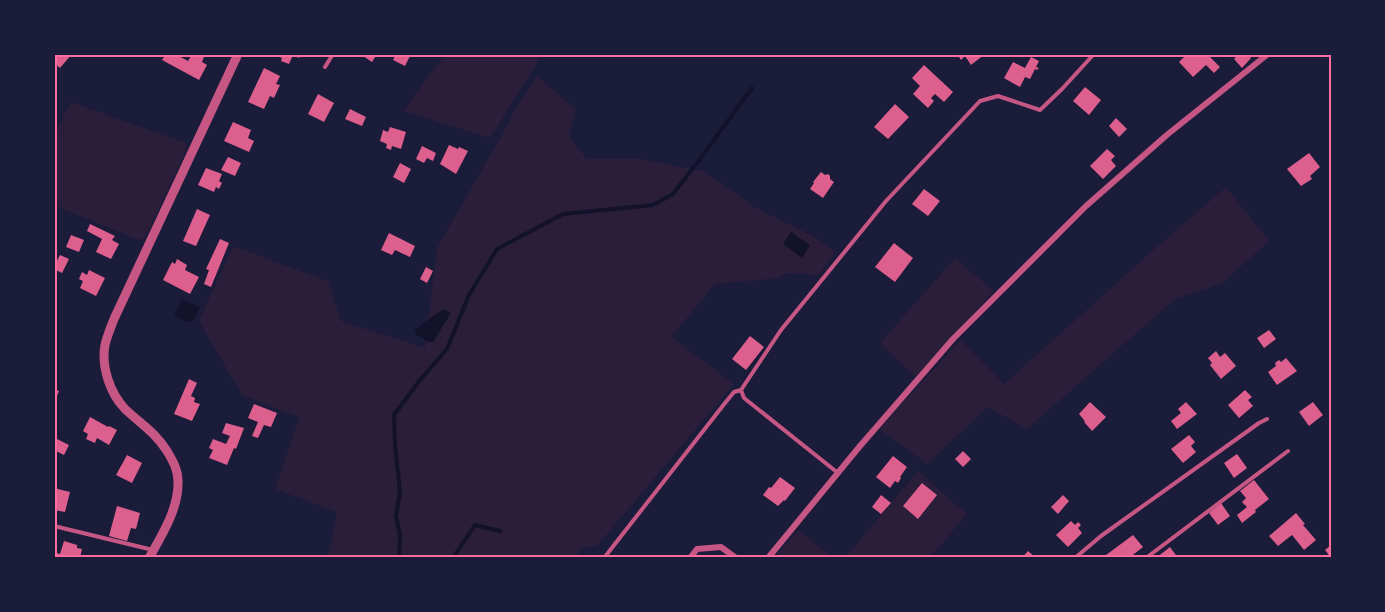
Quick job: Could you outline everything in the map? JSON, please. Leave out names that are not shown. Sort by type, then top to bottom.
[{"type":"street","points":[[151,554],[167,525],[177,496],[178,480],[175,465],[159,439],[124,408],[112,392],[105,370],[105,347],[114,319],[238,54]]},
{"type":"street","points":[[768,558],[953,339],[1086,206],[1168,134],[1268,54]]},
{"type":"street","points":[[690,558],[697,549],[721,547],[736,558]]},
{"type":"lane","points":[[325,67],[333,54]]},
{"type":"lane","points":[[604,558],[725,403],[734,392],[741,390],[781,330],[886,201],[980,100],[998,96],[1040,110],[1094,54]]},
{"type":"lane","points":[[741,390],[744,398],[753,406],[838,473]]},
{"type":"lane","points":[[1075,558],[1101,536],[1259,423],[1268,420]]},
{"type":"lane","points":[[1146,558],[1288,451]]},
{"type":"lane","points":[[54,526],[151,554]]},
{"type":"shaded area","points":[[445,54],[543,54],[490,138],[403,111]]},
{"type":"shaded area","points":[[537,76],[576,110],[569,137],[587,159],[640,159],[704,171],[756,208],[812,235],[835,252],[819,275],[787,273],[779,278],[715,284],[671,337],[734,384],[597,546],[580,547],[577,558],[326,558],[331,545],[337,512],[275,489],[299,417],[242,395],[199,321],[233,246],[328,281],[341,321],[425,348],[437,248],[517,106]]},
{"type":"shaded area","points":[[71,102],[186,143],[187,149],[145,238],[138,240],[54,205],[54,135]]},
{"type":"shaded area","points":[[1226,187],[1269,241],[1226,280],[1207,289],[1175,299],[1027,429],[988,407],[927,464],[879,429],[960,340],[1004,384]]},
{"type":"shaded area","points":[[791,232],[810,245],[802,258],[783,244]]},
{"type":"shaded area","points":[[955,258],[994,291],[915,377],[880,343]]},
{"type":"shaded area","points":[[182,300],[200,307],[193,321],[185,322],[174,315]]},
{"type":"shaded area","points":[[443,309],[451,313],[433,342],[428,342],[416,334],[414,330]]},
{"type":"shaded area","points":[[918,471],[967,514],[930,558],[845,558]]},
{"type":"shaded area","points":[[798,530],[834,558],[774,558]]},
{"type":"building","points":[[54,54],[72,54],[60,68],[54,63]]},
{"type":"building","points":[[166,54],[175,54],[188,61],[192,54],[199,54],[204,57],[202,62],[207,65],[199,80],[162,60]]},
{"type":"building","points":[[273,54],[301,54],[299,58],[293,55],[289,64]]},
{"type":"building","points":[[360,54],[377,54],[372,62]]},
{"type":"building","points":[[396,54],[411,54],[405,66],[393,60]]},
{"type":"building","points":[[957,54],[985,54],[971,65],[965,56],[961,60]]},
{"type":"building","points":[[1187,54],[1207,54],[1220,67],[1214,73],[1206,65],[1193,77],[1179,62]]},
{"type":"building","points":[[1239,54],[1247,54],[1251,58],[1242,68],[1234,59]]},
{"type":"building","points":[[1031,57],[1039,61],[1036,67],[1039,68],[1035,69],[1030,79],[1025,77],[1020,87],[1004,78],[1013,62],[1025,68]]},
{"type":"building","points":[[924,65],[953,92],[944,102],[935,94],[931,98],[934,101],[928,108],[913,94],[920,86],[912,78]]},
{"type":"building","points":[[264,68],[280,76],[276,84],[280,85],[274,98],[270,96],[264,109],[248,102]]},
{"type":"building","points":[[1085,87],[1101,100],[1089,115],[1073,101]]},
{"type":"building","points":[[318,94],[334,103],[324,122],[308,114]]},
{"type":"building","points":[[895,104],[909,117],[888,139],[874,127]]},
{"type":"building","points":[[350,109],[366,117],[362,126],[345,119]]},
{"type":"building","points":[[1116,118],[1127,129],[1119,137],[1109,126]]},
{"type":"building","points":[[233,122],[251,130],[248,138],[254,141],[249,152],[224,141]]},
{"type":"building","points":[[390,127],[406,132],[401,149],[392,146],[391,150],[386,148],[387,144],[380,141],[383,130],[388,132]]},
{"type":"building","points":[[449,145],[468,151],[456,174],[440,164]]},
{"type":"building","points":[[422,146],[436,153],[433,161],[427,158],[424,163],[416,159]]},
{"type":"building","points":[[1107,149],[1115,156],[1111,160],[1116,166],[1103,179],[1090,166]]},
{"type":"building","points":[[1309,153],[1320,167],[1310,176],[1312,179],[1301,186],[1287,169]]},
{"type":"building","points":[[228,157],[241,163],[235,176],[221,170]]},
{"type":"building","points":[[400,163],[411,169],[404,183],[393,177]]},
{"type":"building","points":[[206,168],[222,174],[219,181],[222,183],[219,189],[216,187],[214,192],[198,185]]},
{"type":"building","points":[[821,172],[828,174],[834,182],[823,198],[810,189]]},
{"type":"building","points":[[924,189],[940,201],[928,216],[912,204]]},
{"type":"building","points":[[197,209],[210,215],[196,246],[183,241]]},
{"type":"building","points":[[90,224],[115,236],[112,240],[119,244],[111,259],[96,252],[102,239],[87,231]]},
{"type":"building","points":[[389,233],[415,246],[410,257],[395,250],[392,255],[381,250]]},
{"type":"building","points":[[71,235],[84,240],[79,252],[66,247]]},
{"type":"building","points":[[220,239],[229,243],[211,287],[204,284],[209,270],[206,269]]},
{"type":"building","points":[[894,243],[913,258],[895,282],[875,267]]},
{"type":"building","points":[[60,255],[69,259],[62,273],[54,269]]},
{"type":"building","points":[[177,259],[187,265],[185,270],[199,277],[190,294],[163,280],[172,262],[175,264]]},
{"type":"building","points":[[426,267],[433,271],[427,283],[420,279]]},
{"type":"building","points":[[89,270],[105,278],[96,296],[80,288],[83,281],[79,279],[82,272],[87,275]]},
{"type":"building","points":[[1269,330],[1276,339],[1264,348],[1257,338]]},
{"type":"building","points":[[750,336],[764,347],[746,370],[732,359]]},
{"type":"building","points":[[1216,351],[1220,357],[1225,353],[1236,366],[1221,379],[1210,365],[1212,363],[1208,358]]},
{"type":"building","points":[[1286,358],[1297,371],[1277,385],[1268,372],[1276,366],[1275,363]]},
{"type":"building","points":[[189,379],[197,383],[191,396],[195,398],[194,402],[200,404],[192,421],[174,414]]},
{"type":"building","points":[[54,389],[59,391],[54,403]]},
{"type":"building","points":[[1245,390],[1252,397],[1248,400],[1253,406],[1239,418],[1228,405]]},
{"type":"building","points":[[1090,402],[1106,417],[1092,431],[1079,414]]},
{"type":"building","points":[[1186,402],[1197,414],[1177,429],[1171,421],[1181,413],[1178,409]]},
{"type":"building","points":[[1313,402],[1323,415],[1309,426],[1299,412]]},
{"type":"building","points":[[254,404],[277,413],[271,427],[264,425],[258,438],[252,436],[258,422],[248,418]]},
{"type":"building","points":[[90,417],[117,430],[109,445],[97,438],[95,443],[86,439],[88,434],[83,431]]},
{"type":"building","points":[[226,423],[244,428],[227,465],[209,458],[213,450],[209,448],[213,439],[226,444],[230,436],[222,433]]},
{"type":"building","points":[[1189,435],[1195,442],[1191,446],[1196,452],[1183,463],[1171,449]]},
{"type":"building","points":[[55,438],[69,445],[64,455],[54,450]]},
{"type":"building","points":[[963,451],[971,459],[963,467],[955,459]]},
{"type":"building","points":[[1237,454],[1247,468],[1234,478],[1224,463]]},
{"type":"building","points":[[127,455],[142,463],[132,483],[116,475]]},
{"type":"building","points":[[893,456],[907,467],[898,483],[895,481],[890,488],[876,477]]},
{"type":"building","points":[[780,477],[795,488],[778,506],[763,495]]},
{"type":"building","points":[[1254,480],[1269,499],[1242,523],[1237,515],[1247,507],[1242,502],[1246,498],[1240,491]]},
{"type":"building","points":[[922,483],[937,495],[918,519],[903,506]]},
{"type":"building","points":[[54,488],[70,492],[65,512],[54,510]]},
{"type":"building","points":[[881,495],[891,503],[881,514],[872,507]]},
{"type":"building","points":[[1063,495],[1069,501],[1058,514],[1051,507]]},
{"type":"building","points":[[1221,503],[1230,516],[1218,525],[1209,513]]},
{"type":"building","points":[[117,506],[140,513],[136,529],[131,528],[127,541],[109,536]]},
{"type":"building","points":[[1296,513],[1316,540],[1304,550],[1292,535],[1278,546],[1269,536]]},
{"type":"building","points":[[1071,521],[1075,525],[1078,522],[1081,525],[1078,528],[1082,533],[1068,547],[1056,535]]},
{"type":"building","points":[[1133,535],[1143,547],[1129,558],[1102,558]]},
{"type":"building","points":[[64,541],[82,549],[80,558],[54,558],[54,552],[60,554]]},
{"type":"building","points":[[1331,545],[1331,558],[1325,550]]},
{"type":"building","points":[[1170,547],[1178,558],[1156,558]]},
{"type":"building","points":[[1028,551],[1036,558],[1022,558]]},
{"type":"waterway","points":[[399,558],[400,536],[396,516],[400,492],[394,415],[447,349],[469,295],[497,249],[563,214],[653,205],[673,194],[752,88]]},
{"type":"waterway","points":[[453,558],[475,525],[500,531]]}]
